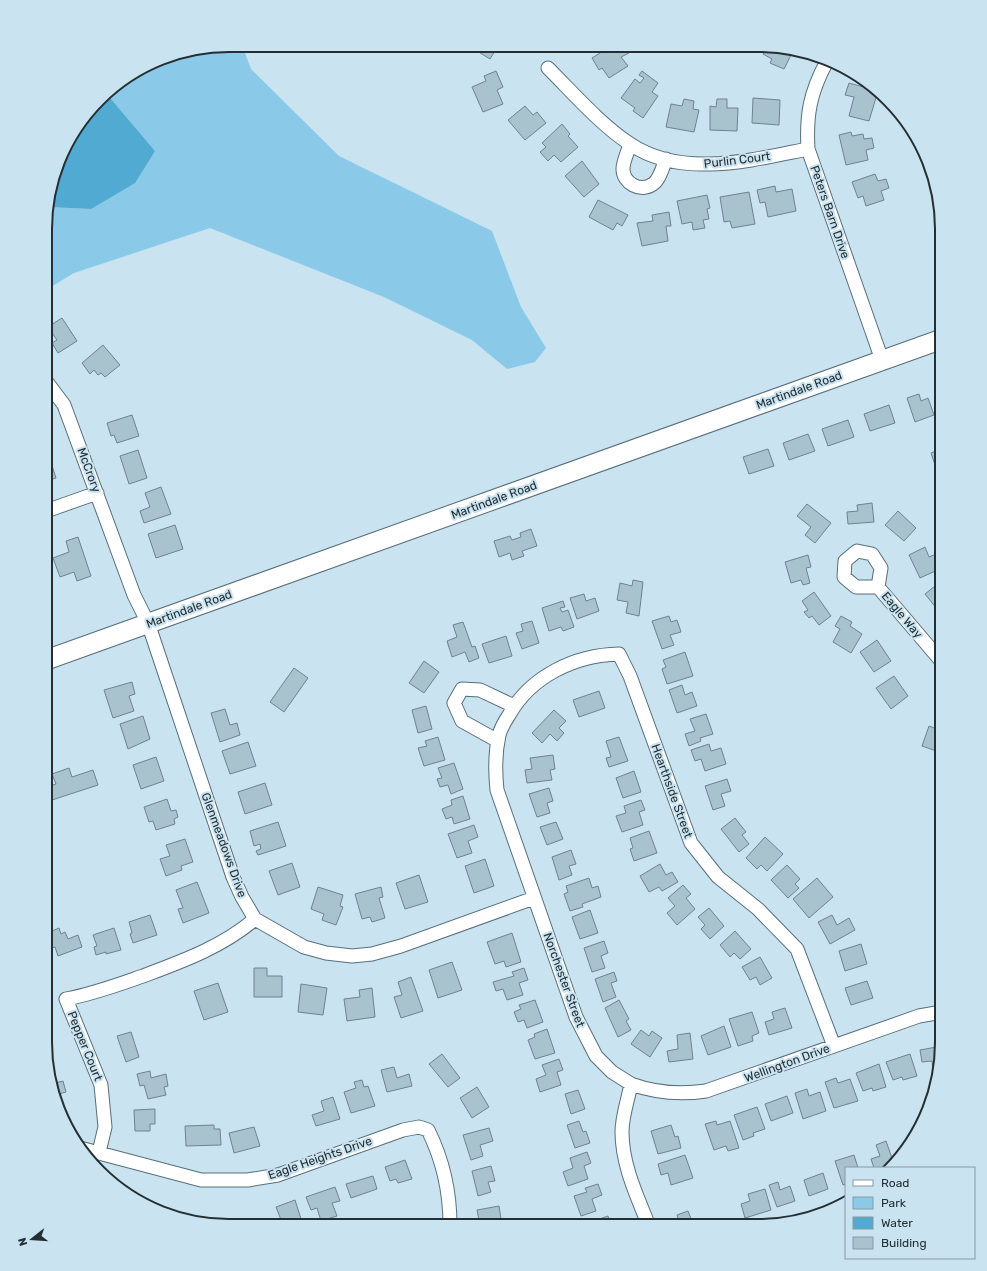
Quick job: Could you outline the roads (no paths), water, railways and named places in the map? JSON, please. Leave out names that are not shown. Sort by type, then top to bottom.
[{"type":"street","name":"Peters Barn Drive","points":[[825,65],[816,81],[808,107],[806,128],[808,149],[882,360]]},
{"type":"street","name":"Purlin Court","points":[[548,68],[590,110],[630,144],[644,152],[666,159],[698,164],[715,164],[808,149]]},
{"type":"street","points":[[630,144],[623,166],[623,175],[628,182],[635,186],[643,187],[653,184],[660,174],[666,159]]},
{"type":"street","name":"Martindale Road","points":[[52,658],[935,341]]},
{"type":"street","name":"McCrory","points":[[52,389],[64,405],[124,564],[134,595],[148,623]]},
{"type":"street","points":[[52,509],[97,493]]},
{"type":"street","name":"Eagle Way","points":[[878,587],[935,654]]},
{"type":"street","name":"Glenmeadows Drive","points":[[148,623],[233,877],[242,897],[255,919],[304,948],[326,953],[345,955],[372,954],[401,946],[534,898]]},
{"type":"street","name":"Hearthside Street","points":[[506,720],[514,706],[532,686],[560,668],[580,659],[599,654],[619,654],[630,676],[691,843],[718,877],[758,909],[797,949],[834,1046]]},
{"type":"street","points":[[498,741],[462,721],[454,703],[462,689],[480,690],[514,706]]},
{"type":"street","name":"Norchester Street","points":[[506,720],[499,733],[495,767],[497,790],[534,898],[576,1017],[586,1038],[596,1056],[612,1072],[631,1084]]},
{"type":"street","name":"Pepper Court","points":[[99,1152],[105,1127],[101,1085],[66,999],[92,994],[169,966],[222,943],[255,919]]},
{"type":"street","name":"Wellington Drive","points":[[631,1084],[645,1089],[671,1094],[706,1091],[919,1016],[935,1013]]},
{"type":"street","points":[[631,1084],[622,1131],[623,1146],[632,1184],[646,1219]]},
{"type":"street","name":"Eagle Heights Drive","points":[[88,1150],[200,1180],[248,1180],[278,1175],[403,1130],[419,1127],[428,1130],[442,1165],[448,1189],[450,1219]]},
{"type":"water","points":[[110,98],[155,151],[135,183],[91,209],[54,207],[55,194],[61,172],[70,150],[88,121]]}]
